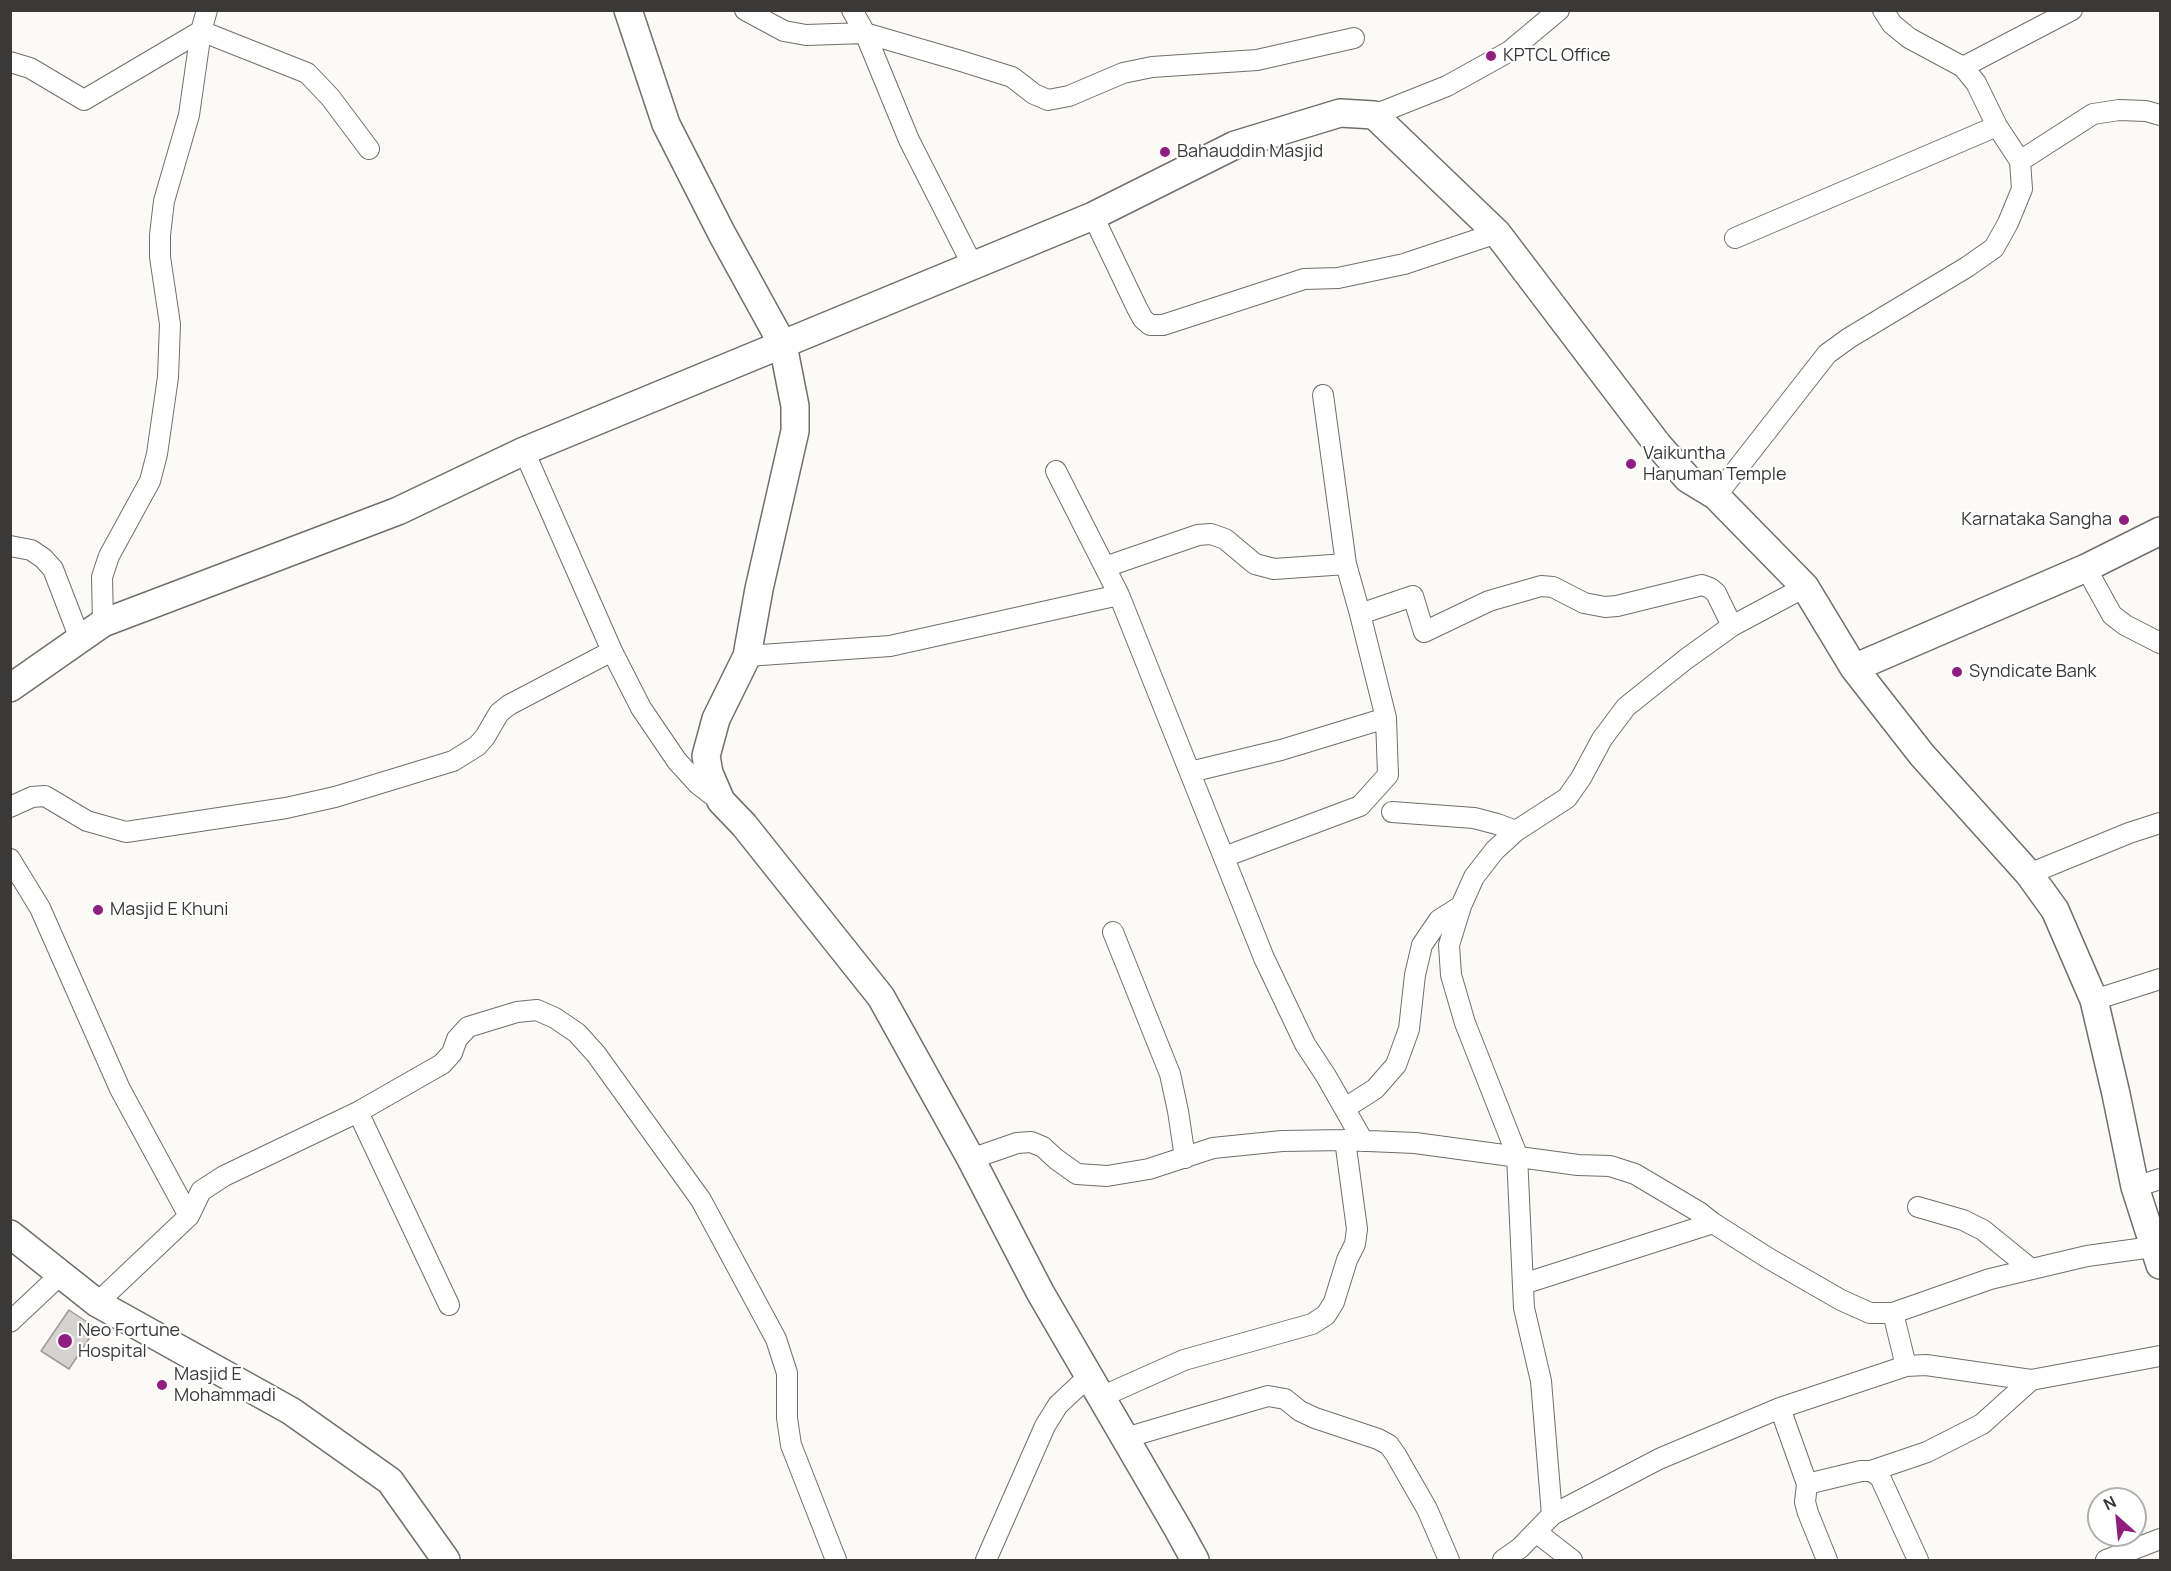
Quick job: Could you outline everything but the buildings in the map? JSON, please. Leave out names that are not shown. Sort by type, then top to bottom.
[{"type":"main road","points":[[628,10],[666,124],[722,234],[783,345],[795,406],[795,431],[759,589],[747,656],[716,719],[706,756],[709,773],[721,801],[764,850],[881,997],[971,1159],[1040,1292],[1195,1560]]},
{"type":"main road","points":[[10,688],[103,623],[398,511],[524,451],[1093,216],[1235,145],[1340,113],[1374,115],[1497,233],[1658,445],[1688,479],[1716,496],[1805,587],[1854,668],[1922,755],[2029,874],[2055,910],[2094,1000],[2135,1187],[2159,1252]]},
{"type":"main road","points":[[1854,668],[2086,568],[2160,531]]},
{"type":"main road","points":[[10,1234],[97,1303],[291,1411],[390,1481],[446,1560]]},
{"type":"street","points":[[103,623],[102,578],[109,556],[150,481],[157,454],[168,376],[170,324],[160,257],[160,235],[164,201],[189,115],[201,31],[207,10]]},
{"type":"street","points":[[745,10],[784,31],[806,35],[866,33],[1012,77],[1034,94],[1048,100],[1069,96],[1123,73],[1152,67],[1257,60],[1354,38]]},
{"type":"street","points":[[852,10],[866,33],[909,140],[973,266]]},
{"type":"street","points":[[1374,115],[1447,86],[1510,51],[1559,10]]},
{"type":"street","points":[[1716,496],[1827,354],[1994,248],[2008,223],[2022,189],[2020,161],[1997,126],[1976,83],[1963,67],[1910,38],[1892,24],[1882,10]]},
{"type":"street","points":[[1963,67],[2072,10]]},
{"type":"street","points":[[10,62],[30,68],[84,100],[201,31]]},
{"type":"street","points":[[201,31],[307,73],[330,97],[369,149]]},
{"type":"street","points":[[2020,161],[2093,114],[2119,110],[2146,111],[2160,115]]},
{"type":"street","points":[[1735,238],[1997,126]]},
{"type":"street","points":[[1093,216],[1137,308],[1143,319],[1150,325],[1163,325],[1304,279],[1338,278],[1404,264],[1497,233]]},
{"type":"street","points":[[1224,857],[1360,806],[1388,775],[1386,718],[1346,564],[1323,395]]},
{"type":"street","points":[[524,451],[612,651],[642,708],[677,761],[698,784],[721,801]]},
{"type":"street","points":[[986,1560],[1045,1426],[1058,1405],[1095,1386],[1312,1324],[1326,1316],[1334,1302],[1357,1229],[1354,1140],[1344,1108],[1305,1044],[1264,958],[1119,594],[1056,471]]},
{"type":"street","points":[[1105,567],[1198,535],[1211,534],[1225,539],[1255,564],[1274,569],[1346,564]]},
{"type":"street","points":[[10,546],[31,550],[44,558],[53,569],[80,639]]},
{"type":"street","points":[[2086,568],[2112,615],[2124,625],[2160,643]]},
{"type":"street","points":[[1360,614],[1413,596],[1424,632],[1489,602],[1541,586],[1553,587],[1584,603],[1605,607],[1702,585],[1716,593],[1732,626]]},
{"type":"street","points":[[1552,1515],[1541,1381],[1524,1308],[1517,1155],[1465,1023],[1451,975],[1449,945],[1461,906],[1474,877],[1495,850],[1516,831],[1567,798],[1581,778],[1602,739],[1626,707],[1732,626],[1805,587]]},
{"type":"street","points":[[747,656],[890,646],[1119,594]]},
{"type":"street","points":[[10,807],[32,797],[45,795],[87,821],[126,832],[286,808],[335,797],[453,761],[477,746],[499,713],[509,705],[612,651]]},
{"type":"street","points":[[1190,772],[1281,750],[1386,718]]},
{"type":"street","points":[[1392,812],[1474,818],[1516,831]]},
{"type":"street","points":[[2029,874],[2160,823]]},
{"type":"street","points":[[10,858],[40,908],[120,1089],[189,1216]]},
{"type":"street","points":[[1344,1108],[1375,1089],[1396,1065],[1409,1029],[1415,975],[1422,945],[1439,920],[1461,906]]},
{"type":"street","points":[[1113,932],[1170,1074],[1185,1158]]},
{"type":"street","points":[[2094,1000],[2160,979]]},
{"type":"street","points":[[97,1303],[189,1216],[201,1191],[224,1176],[358,1112],[442,1064],[452,1053],[457,1040],[468,1027],[517,1012],[537,1010],[555,1018],[577,1033],[596,1054],[701,1200],[776,1339],[787,1372],[787,1419],[791,1446],[836,1560]]},
{"type":"street","points":[[358,1112],[449,1305]]},
{"type":"street","points":[[971,1159],[1017,1143],[1031,1142],[1043,1147],[1077,1174],[1107,1176],[1149,1169],[1213,1148],[1282,1142],[1354,1140],[1415,1143],[1578,1165],[1610,1166],[1635,1174],[1841,1300],[1870,1313],[1893,1313],[1989,1279],[2086,1256],[2159,1252]]},
{"type":"street","points":[[2135,1187],[2160,1179]]},
{"type":"street","points":[[1918,1208],[1963,1220],[1983,1230],[2031,1269]]},
{"type":"street","points":[[1523,1284],[1713,1223]]},
{"type":"street","points":[[10,1322],[61,1274]]},
{"type":"street","points":[[1893,1313],[1906,1366]]},
{"type":"street","points":[[1503,1560],[1520,1548],[1552,1515],[1659,1459],[1780,1408],[1906,1366],[1926,1365],[2031,1380],[2160,1356]]},
{"type":"street","points":[[1807,1484],[1861,1471],[1871,1471],[1927,1452],[1982,1424],[2031,1380]]},
{"type":"street","points":[[1125,1438],[1268,1396],[1285,1399],[1300,1411],[1315,1418],[1378,1439],[1389,1445],[1427,1509],[1449,1560]]},
{"type":"street","points":[[1780,1408],[1807,1484],[1805,1502],[1808,1513],[1827,1560]]},
{"type":"street","points":[[1871,1471],[1880,1478],[1918,1560]]},
{"type":"street","points":[[1536,1532],[1572,1560]]},
{"type":"street","points":[[2106,1560],[2130,1556],[2160,1539]]},
{"type":"place","name":"KPTCL Office","points":[[1491,56]]},
{"type":"place","name":"Bahauddin Masjid","points":[[1165,152]]},
{"type":"place","name":"Vaikuntha Hanuman Temple","points":[[1631,464]]},
{"type":"place","name":"Karnataka Sangha","points":[[2124,520]]},
{"type":"place","name":"Syndicate Bank","points":[[1957,672]]},
{"type":"place","name":"Masjid E Khuni","points":[[98,910]]},
{"type":"place","name":"Neo Fortune Hospital","points":[[65,1341]]},
{"type":"place","name":"Masjid E Mohammadi","points":[[162,1385]]}]
